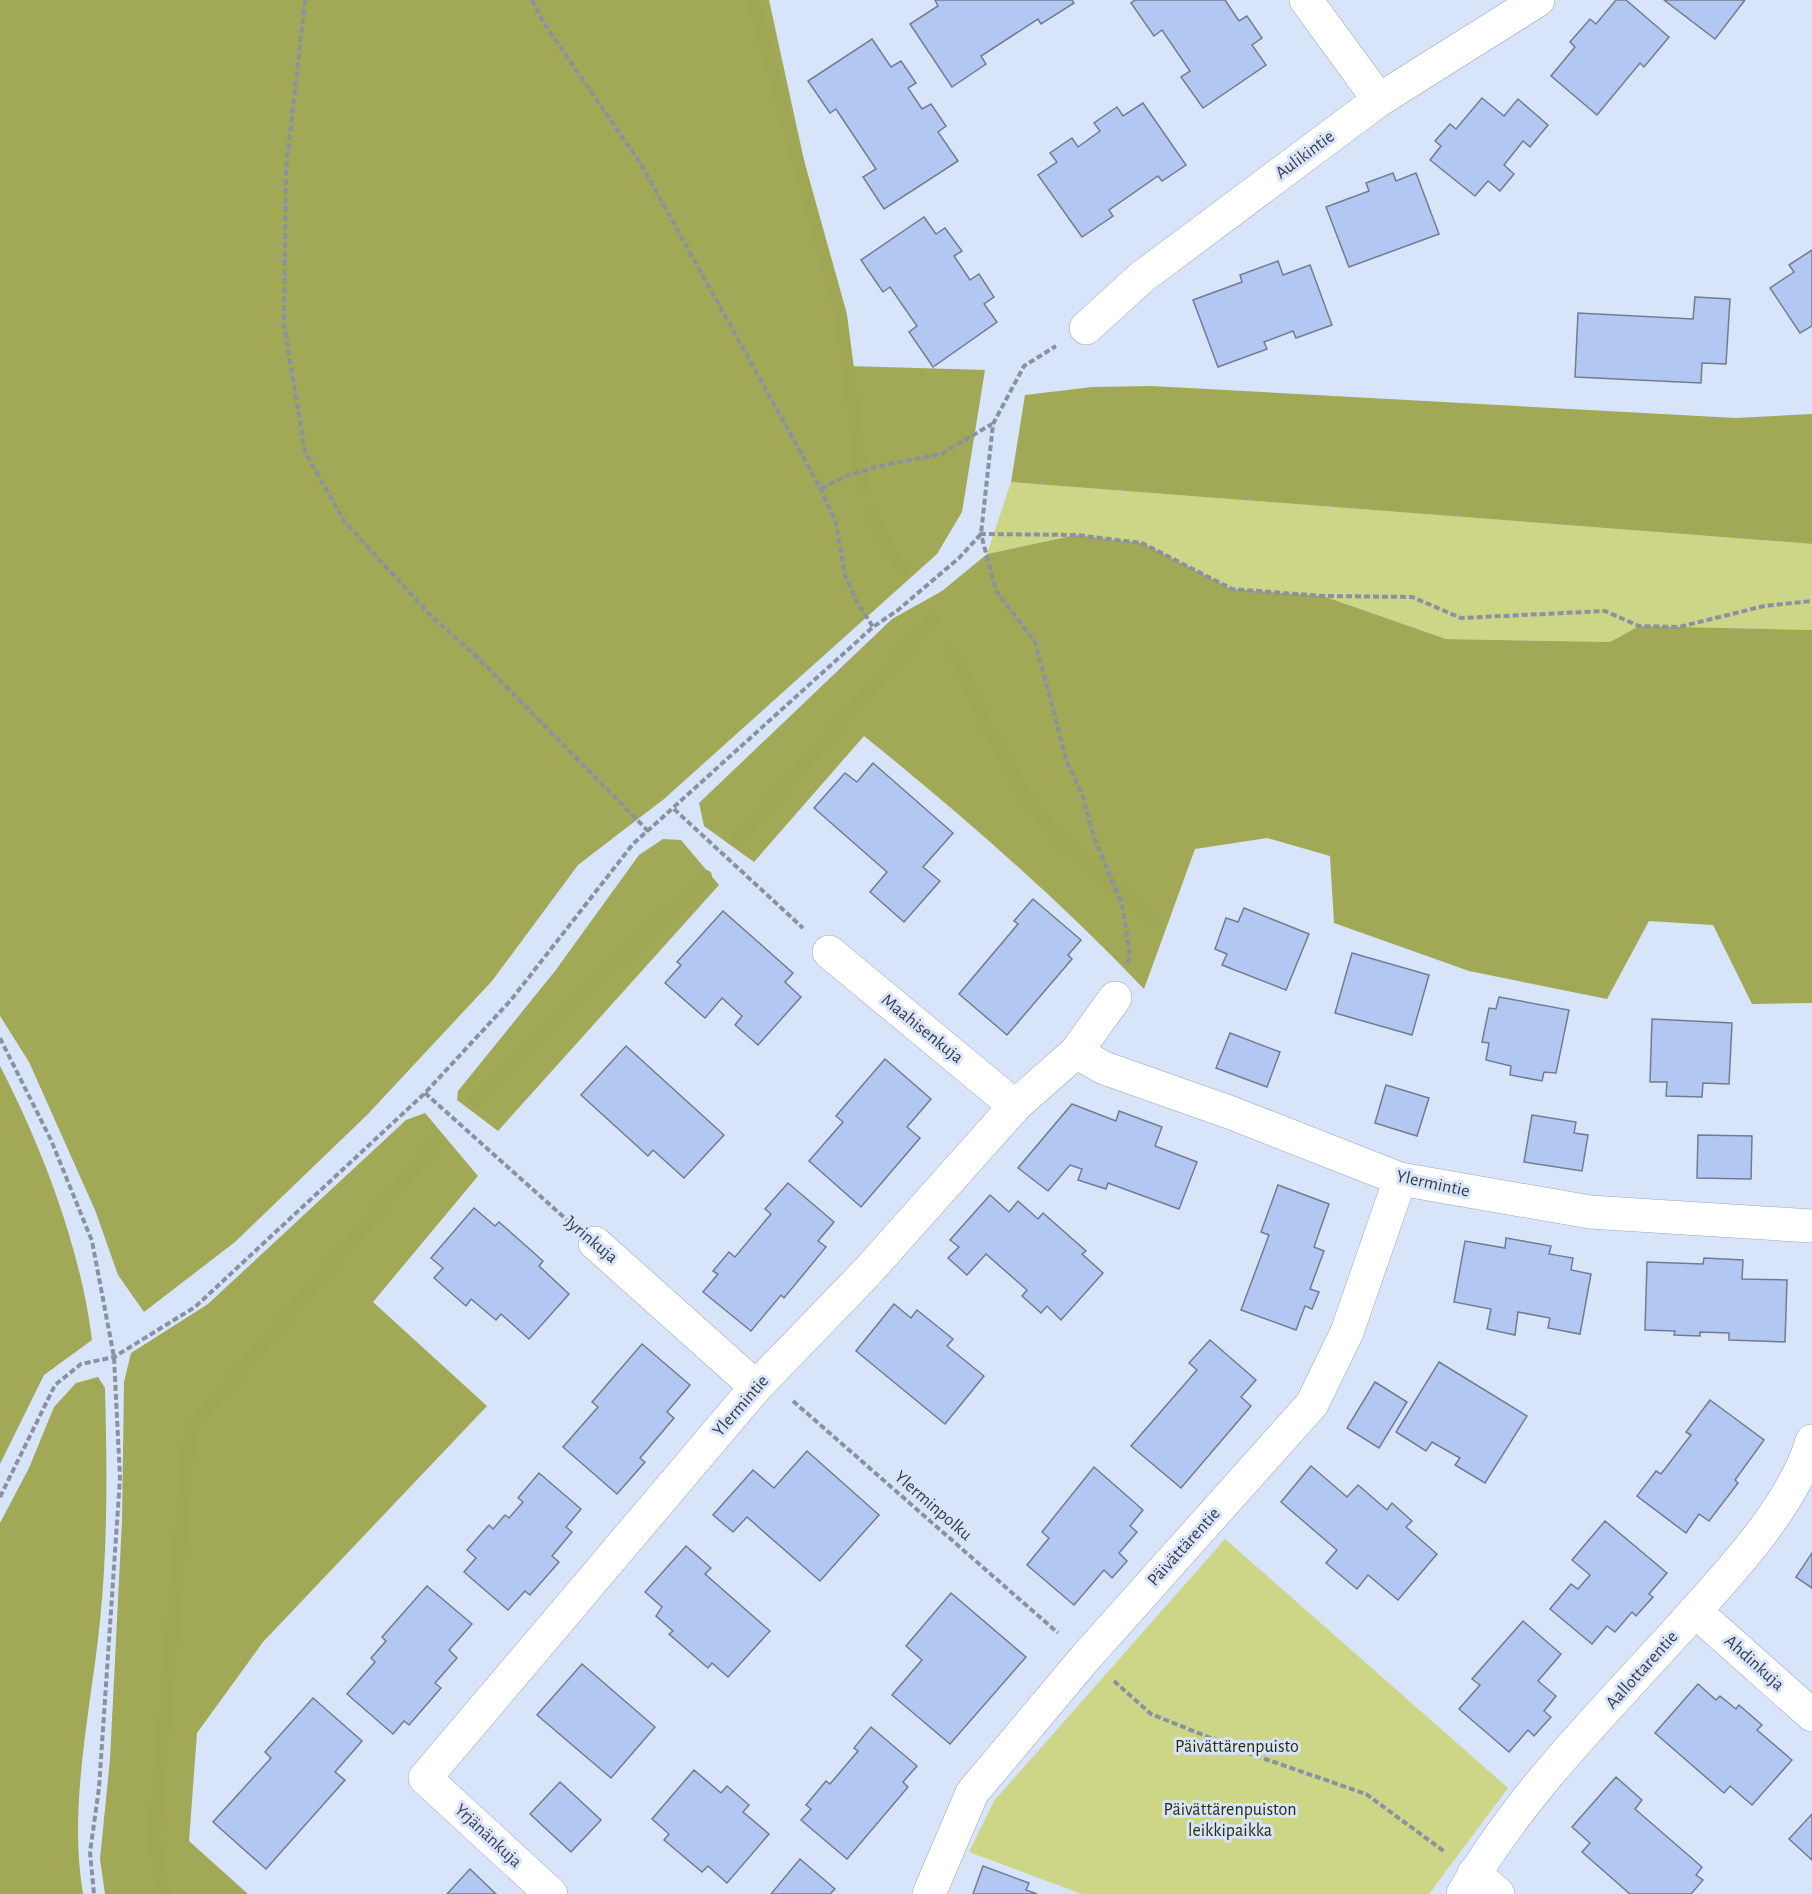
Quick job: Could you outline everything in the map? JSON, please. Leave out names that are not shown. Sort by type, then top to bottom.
[{"type":"street","points":[[1306,0],[1379,100]]},
{"type":"street","name":"Aulikintie","points":[[1086,328],[1142,277],[1379,100],[1538,0]]},
{"type":"street","name":"Maahisenkuja","points":[[829,952],[1015,1106]]},
{"type":"street","name":"Ylermintie","points":[[425,1778],[756,1387],[867,1271],[1015,1106],[1076,1052],[1115,998]]},
{"type":"street","name":"Ylermintie","points":[[1076,1052],[1104,1068],[1229,1112],[1400,1179],[1590,1212],[1812,1226]]},
{"type":"street","name":"Päivättärentie","points":[[929,1894],[972,1792],[1086,1657],[1312,1404],[1347,1332],[1400,1179]]},
{"type":"street","name":"Jyrinkuja","points":[[596,1244],[756,1387]]},
{"type":"street","name":"Aallottarentie","points":[[1478,1887],[1540,1786],[1739,1562],[1797,1479],[1812,1441]]},
{"type":"street","name":"Ahdinkuja","points":[[1695,1611],[1812,1715]]},
{"type":"street","name":"Yrjänänkuja","points":[[425,1778],[551,1894]]},
{"type":"path","points":[[305,0],[286,169],[284,325],[305,452],[344,521],[431,616],[478,658],[649,832]]},
{"type":"path","points":[[532,0],[545,25],[641,164],[821,489],[836,523],[844,575],[873,627]]},
{"type":"path","points":[[1086,328],[1023,366],[993,424],[981,534],[996,591],[1035,642],[1066,762],[1082,794],[1095,840],[1122,904],[1130,956],[1115,998]]},
{"type":"path","points":[[821,489],[846,476],[875,467],[941,454],[993,424]]},
{"type":"path","points":[[0,1497],[55,1385],[81,1364],[114,1357],[195,1307],[425,1093],[511,1000],[633,844],[649,832],[873,627],[898,610],[959,558],[981,534],[1076,535],[1142,543],[1232,588],[1323,596],[1412,597],[1461,618],[1605,611],[1639,626],[1679,627],[1764,606],[1812,601]]},
{"type":"path","points":[[674,809],[829,952]]},
{"type":"path","points":[[0,1038],[51,1140],[92,1241],[114,1357],[120,1478],[99,1788],[90,1852],[94,1894]]},
{"type":"path","name":"Jyrinkuja","points":[[425,1093],[531,1190],[596,1244]]},
{"type":"path","name":"Ylerminpolku","points":[[756,1387],[786,1395],[1151,1714],[1248,1753],[1366,1794],[1478,1887]]},
{"type":"green space","points":[[0,0],[769,0],[849,366],[985,370],[962,512],[937,554],[664,799],[578,865],[492,981],[367,1115],[235,1242],[144,1312],[118,1275],[95,1210],[29,1062],[0,1016]]},
{"type":"green space","points":[[1151,386],[1736,418],[1812,414],[1812,544],[1011,482],[1025,395],[1092,387]]},
{"type":"green space","points":[[1011,482],[1812,544],[1812,630],[1639,626],[1610,642],[1446,639],[1323,596],[1232,589],[1142,543],[1076,535],[987,554]]},
{"type":"green space","points":[[1076,535],[1142,543],[1232,589],[1323,596],[1446,639],[1610,642],[1639,626],[1812,630],[1812,1003],[1752,1004],[1713,925],[1649,921],[1607,999],[1469,971],[1334,923],[1330,856],[1267,838],[1195,849],[1144,989],[1008,858],[864,736],[754,862],[704,826],[699,803],[892,619],[942,591],[987,554]]},
{"type":"green space","points":[[663,839],[681,840],[719,885],[498,1131],[457,1100],[458,1091],[555,971],[639,855]]},
{"type":"green space","points":[[0,1066],[31,1130],[58,1199],[79,1270],[92,1340],[44,1375],[0,1464]]},
{"type":"green space","points":[[425,1113],[478,1176],[373,1302],[487,1406],[263,1642],[197,1733],[189,1841],[248,1894],[105,1894],[100,1859],[110,1759],[122,1521],[124,1382],[131,1353],[208,1304],[406,1120]]},
{"type":"green space","points":[[98,1377],[105,1388],[106,1534],[100,1621],[79,1792],[79,1860],[83,1894],[0,1894],[0,1523],[29,1468],[54,1407],[76,1383]]},
{"type":"green space","name":"Päivättärenpuisto","points":[[1225,1539],[1508,1788],[1429,1894],[1082,1894],[969,1852],[994,1801]]},
{"type":"building","points":[[935,0],[1072,0],[1074,3],[1041,24],[1038,19],[981,56],[986,64],[952,87],[910,24],[938,6]]},
{"type":"building","points":[[1135,0],[1225,0],[1239,21],[1247,16],[1262,38],[1252,45],[1266,65],[1203,108],[1181,77],[1190,71],[1162,30],[1154,36],[1131,3]]},
{"type":"building","points":[[1616,0],[1626,0],[1669,37],[1644,67],[1640,63],[1597,115],[1551,76],[1575,47],[1570,42],[1590,19],[1596,24]]},
{"type":"building","points":[[1664,0],[1745,0],[1715,39]]},
{"type":"building","points":[[872,39],[891,67],[901,61],[916,83],[908,88],[922,109],[931,104],[946,126],[938,132],[958,161],[884,209],[863,177],[876,169],[836,109],[830,113],[808,81]]},
{"type":"building","points":[[1482,98],[1504,116],[1518,99],[1548,125],[1530,147],[1523,141],[1504,165],[1514,174],[1500,191],[1488,181],[1475,196],[1430,160],[1441,146],[1435,141],[1450,124],[1456,129]]},
{"type":"building","points":[[1143,103],[1186,165],[1162,181],[1158,176],[1109,210],[1113,216],[1082,237],[1038,175],[1057,162],[1050,153],[1072,138],[1078,147],[1100,131],[1094,123],[1117,107],[1123,116]]},
{"type":"building","points":[[1393,173],[1396,181],[1416,173],[1439,234],[1349,267],[1326,207],[1369,191],[1366,183]]},
{"type":"building","points":[[924,217],[936,234],[945,228],[962,251],[954,256],[970,280],[979,274],[994,297],[984,304],[997,322],[933,367],[909,332],[917,326],[890,287],[883,292],[861,260]]},
{"type":"building","points":[[1812,250],[1812,326],[1800,333],[1770,288],[1794,272],[1789,265]]},
{"type":"building","points":[[1278,261],[1283,275],[1310,265],[1332,325],[1296,338],[1293,331],[1264,342],[1267,349],[1218,367],[1193,300],[1242,282],[1240,275]]},
{"type":"building","points":[[1695,297],[1730,299],[1726,364],[1702,363],[1701,383],[1575,377],[1578,313],[1693,319]]},
{"type":"building","points":[[873,763],[953,833],[923,867],[940,881],[904,922],[870,892],[887,872],[814,808],[845,773],[857,782]]},
{"type":"building","points":[[1033,899],[1081,940],[1068,955],[1072,959],[1007,1035],[959,994],[1018,924],[1014,921]]},
{"type":"building","points":[[1244,908],[1309,934],[1286,990],[1222,965],[1227,954],[1215,949],[1226,918],[1238,922]]},
{"type":"building","points":[[723,911],[793,973],[785,982],[801,997],[758,1045],[735,1025],[742,1016],[722,998],[705,1018],[665,983],[681,965],[677,962]]},
{"type":"building","points":[[1352,953],[1429,975],[1412,1035],[1335,1013]]},
{"type":"building","points":[[1499,997],[1569,1010],[1556,1073],[1544,1072],[1542,1081],[1510,1075],[1511,1066],[1486,1060],[1489,1043],[1482,1042],[1489,1008],[1496,1009]]},
{"type":"building","points":[[1652,1019],[1732,1023],[1729,1084],[1703,1083],[1702,1097],[1666,1096],[1667,1082],[1650,1082]]},
{"type":"building","points":[[1230,1033],[1280,1052],[1267,1087],[1216,1068]]},
{"type":"building","points":[[626,1046],[724,1135],[684,1178],[653,1150],[648,1156],[581,1095]]},
{"type":"building","points":[[885,1059],[931,1099],[907,1127],[920,1138],[861,1207],[809,1161],[843,1122],[836,1116]]},
{"type":"building","points":[[1386,1085],[1429,1098],[1417,1136],[1375,1123]]},
{"type":"building","points":[[1072,1104],[1116,1121],[1119,1111],[1162,1127],[1155,1146],[1197,1162],[1179,1209],[1108,1183],[1106,1189],[1078,1180],[1082,1169],[1070,1165],[1048,1191],[1018,1168]]},
{"type":"building","points":[[1532,1115],[1576,1122],[1574,1133],[1588,1135],[1582,1171],[1524,1162]]},
{"type":"building","points":[[1698,1135],[1752,1136],[1751,1179],[1697,1178]]},
{"type":"building","points":[[788,1183],[834,1222],[818,1241],[826,1247],[784,1298],[781,1295],[751,1331],[703,1292],[718,1274],[713,1271],[729,1252],[735,1257],[771,1214],[765,1209]]},
{"type":"building","points":[[1278,1185],[1329,1204],[1314,1247],[1324,1251],[1310,1289],[1319,1292],[1312,1309],[1305,1306],[1296,1330],[1241,1310],[1269,1235],[1261,1232]]},
{"type":"building","points":[[990,1195],[1009,1212],[1018,1201],[1038,1219],[1043,1213],[1086,1251],[1082,1254],[1103,1273],[1061,1320],[1047,1306],[1041,1313],[1022,1296],[1027,1290],[986,1254],[967,1275],[948,1258],[959,1247],[950,1240]]},
{"type":"building","points":[[474,1208],[495,1226],[499,1222],[543,1261],[539,1266],[569,1294],[529,1339],[501,1314],[496,1320],[471,1299],[466,1306],[434,1278],[443,1268],[431,1258]]},
{"type":"building","points":[[1506,1238],[1551,1246],[1549,1254],[1573,1258],[1571,1270],[1591,1274],[1580,1334],[1548,1328],[1550,1318],[1518,1312],[1515,1335],[1487,1329],[1491,1309],[1454,1302],[1465,1241],[1505,1248]]},
{"type":"building","points":[[1704,1258],[1743,1260],[1742,1279],[1787,1280],[1785,1342],[1729,1340],[1729,1333],[1700,1332],[1700,1336],[1674,1335],[1675,1331],[1645,1330],[1647,1262],[1703,1264]]},
{"type":"building","points":[[894,1304],[911,1318],[917,1310],[953,1339],[947,1346],[984,1376],[945,1424],[856,1351]]},
{"type":"building","points":[[1210,1340],[1256,1380],[1241,1397],[1251,1406],[1181,1488],[1131,1446],[1197,1370],[1189,1363]]},
{"type":"building","points":[[642,1344],[690,1385],[667,1412],[674,1418],[640,1458],[645,1462],[617,1494],[563,1447],[598,1407],[592,1402]]},
{"type":"building","points":[[1439,1362],[1527,1416],[1485,1483],[1455,1465],[1460,1458],[1432,1442],[1426,1451],[1396,1432]]},
{"type":"building","points":[[1375,1382],[1407,1402],[1379,1448],[1347,1428]]},
{"type":"building","points":[[1710,1400],[1764,1440],[1735,1480],[1738,1483],[1709,1521],[1699,1514],[1686,1533],[1637,1496],[1656,1471],[1661,1474],[1691,1435],[1686,1432]]},
{"type":"building","points":[[807,1451],[879,1515],[820,1581],[747,1517],[733,1532],[713,1515],[753,1470],[774,1488]]},
{"type":"building","points":[[1311,1466],[1347,1497],[1358,1485],[1387,1510],[1392,1503],[1412,1521],[1406,1527],[1437,1554],[1398,1600],[1368,1575],[1357,1589],[1326,1563],[1337,1550],[1281,1502]]},
{"type":"building","points":[[1094,1467],[1143,1510],[1130,1526],[1137,1532],[1119,1553],[1127,1561],[1112,1578],[1104,1570],[1074,1605],[1027,1565],[1049,1538],[1042,1532]]},
{"type":"building","points":[[539,1473],[581,1509],[566,1527],[572,1532],[552,1556],[559,1562],[530,1595],[525,1591],[508,1610],[464,1572],[476,1558],[467,1550],[489,1525],[493,1529],[505,1515],[509,1518],[523,1502],[518,1498]]},
{"type":"building","points":[[1605,1521],[1667,1573],[1649,1594],[1653,1597],[1636,1616],[1632,1612],[1615,1632],[1607,1626],[1592,1644],[1550,1609],[1571,1584],[1578,1589],[1590,1575],[1572,1560]]},
{"type":"building","points":[[686,1546],[711,1568],[705,1574],[770,1631],[728,1677],[712,1663],[708,1668],[669,1634],[673,1631],[656,1616],[662,1607],[645,1592]]},
{"type":"building","points":[[1812,1553],[1812,1588],[1796,1577]]},
{"type":"building","points":[[427,1586],[472,1624],[449,1650],[457,1658],[435,1683],[441,1688],[409,1725],[404,1721],[393,1734],[347,1694],[375,1662],[371,1658],[386,1641],[382,1637]]},
{"type":"building","points":[[951,1593],[1026,1657],[950,1744],[892,1695],[922,1660],[906,1646]]},
{"type":"building","points":[[1523,1621],[1561,1654],[1538,1681],[1556,1696],[1544,1711],[1551,1717],[1534,1736],[1528,1730],[1509,1752],[1459,1709],[1480,1685],[1472,1679]]},
{"type":"building","points":[[582,1664],[655,1727],[611,1778],[537,1715]]},
{"type":"building","points":[[1698,1684],[1716,1700],[1720,1696],[1736,1709],[1739,1705],[1762,1725],[1757,1730],[1792,1760],[1752,1805],[1730,1786],[1724,1793],[1655,1733]]},
{"type":"building","points":[[313,1698],[362,1741],[335,1772],[345,1780],[266,1869],[213,1822],[271,1758],[265,1752]]},
{"type":"building","points":[[871,1727],[917,1766],[903,1782],[908,1787],[847,1859],[801,1820],[811,1809],[806,1805],[826,1781],[830,1784],[858,1751],[854,1748]]},
{"type":"building","points":[[694,1770],[721,1793],[727,1786],[749,1805],[743,1812],[769,1834],[727,1883],[708,1866],[702,1872],[664,1840],[669,1834],[652,1819]]},
{"type":"building","points":[[1616,1777],[1642,1800],[1635,1809],[1702,1867],[1696,1875],[1703,1880],[1691,1894],[1630,1894],[1582,1852],[1590,1843],[1572,1827]]},
{"type":"building","points":[[560,1782],[601,1820],[571,1852],[530,1814]]},
{"type":"building","points":[[1812,1814],[1812,1860],[1789,1839]]},
{"type":"building","points":[[800,1859],[835,1889],[830,1894],[771,1894]]},
{"type":"building","points":[[983,1866],[1029,1883],[1026,1890],[1037,1894],[973,1894]]},
{"type":"building","points":[[470,1869],[496,1894],[447,1894]]},
{"type":"waterway","points":[[753,0],[841,315],[863,485]]},
{"type":"waterway","points":[[871,514],[902,571]]},
{"type":"waterway","points":[[736,841],[933,619]]},
{"type":"waterway","points":[[949,652],[960,663],[986,725],[1029,802],[1063,844],[1157,922]]},
{"type":"waterway","points":[[474,1101],[706,876]]},
{"type":"waterway","points":[[166,1894],[162,1888],[154,1837],[190,1429],[438,1141]]},
{"type":"park label","name":"Päivättärenpuiston leikkipaikka","points":[[1230,1820]]}]
